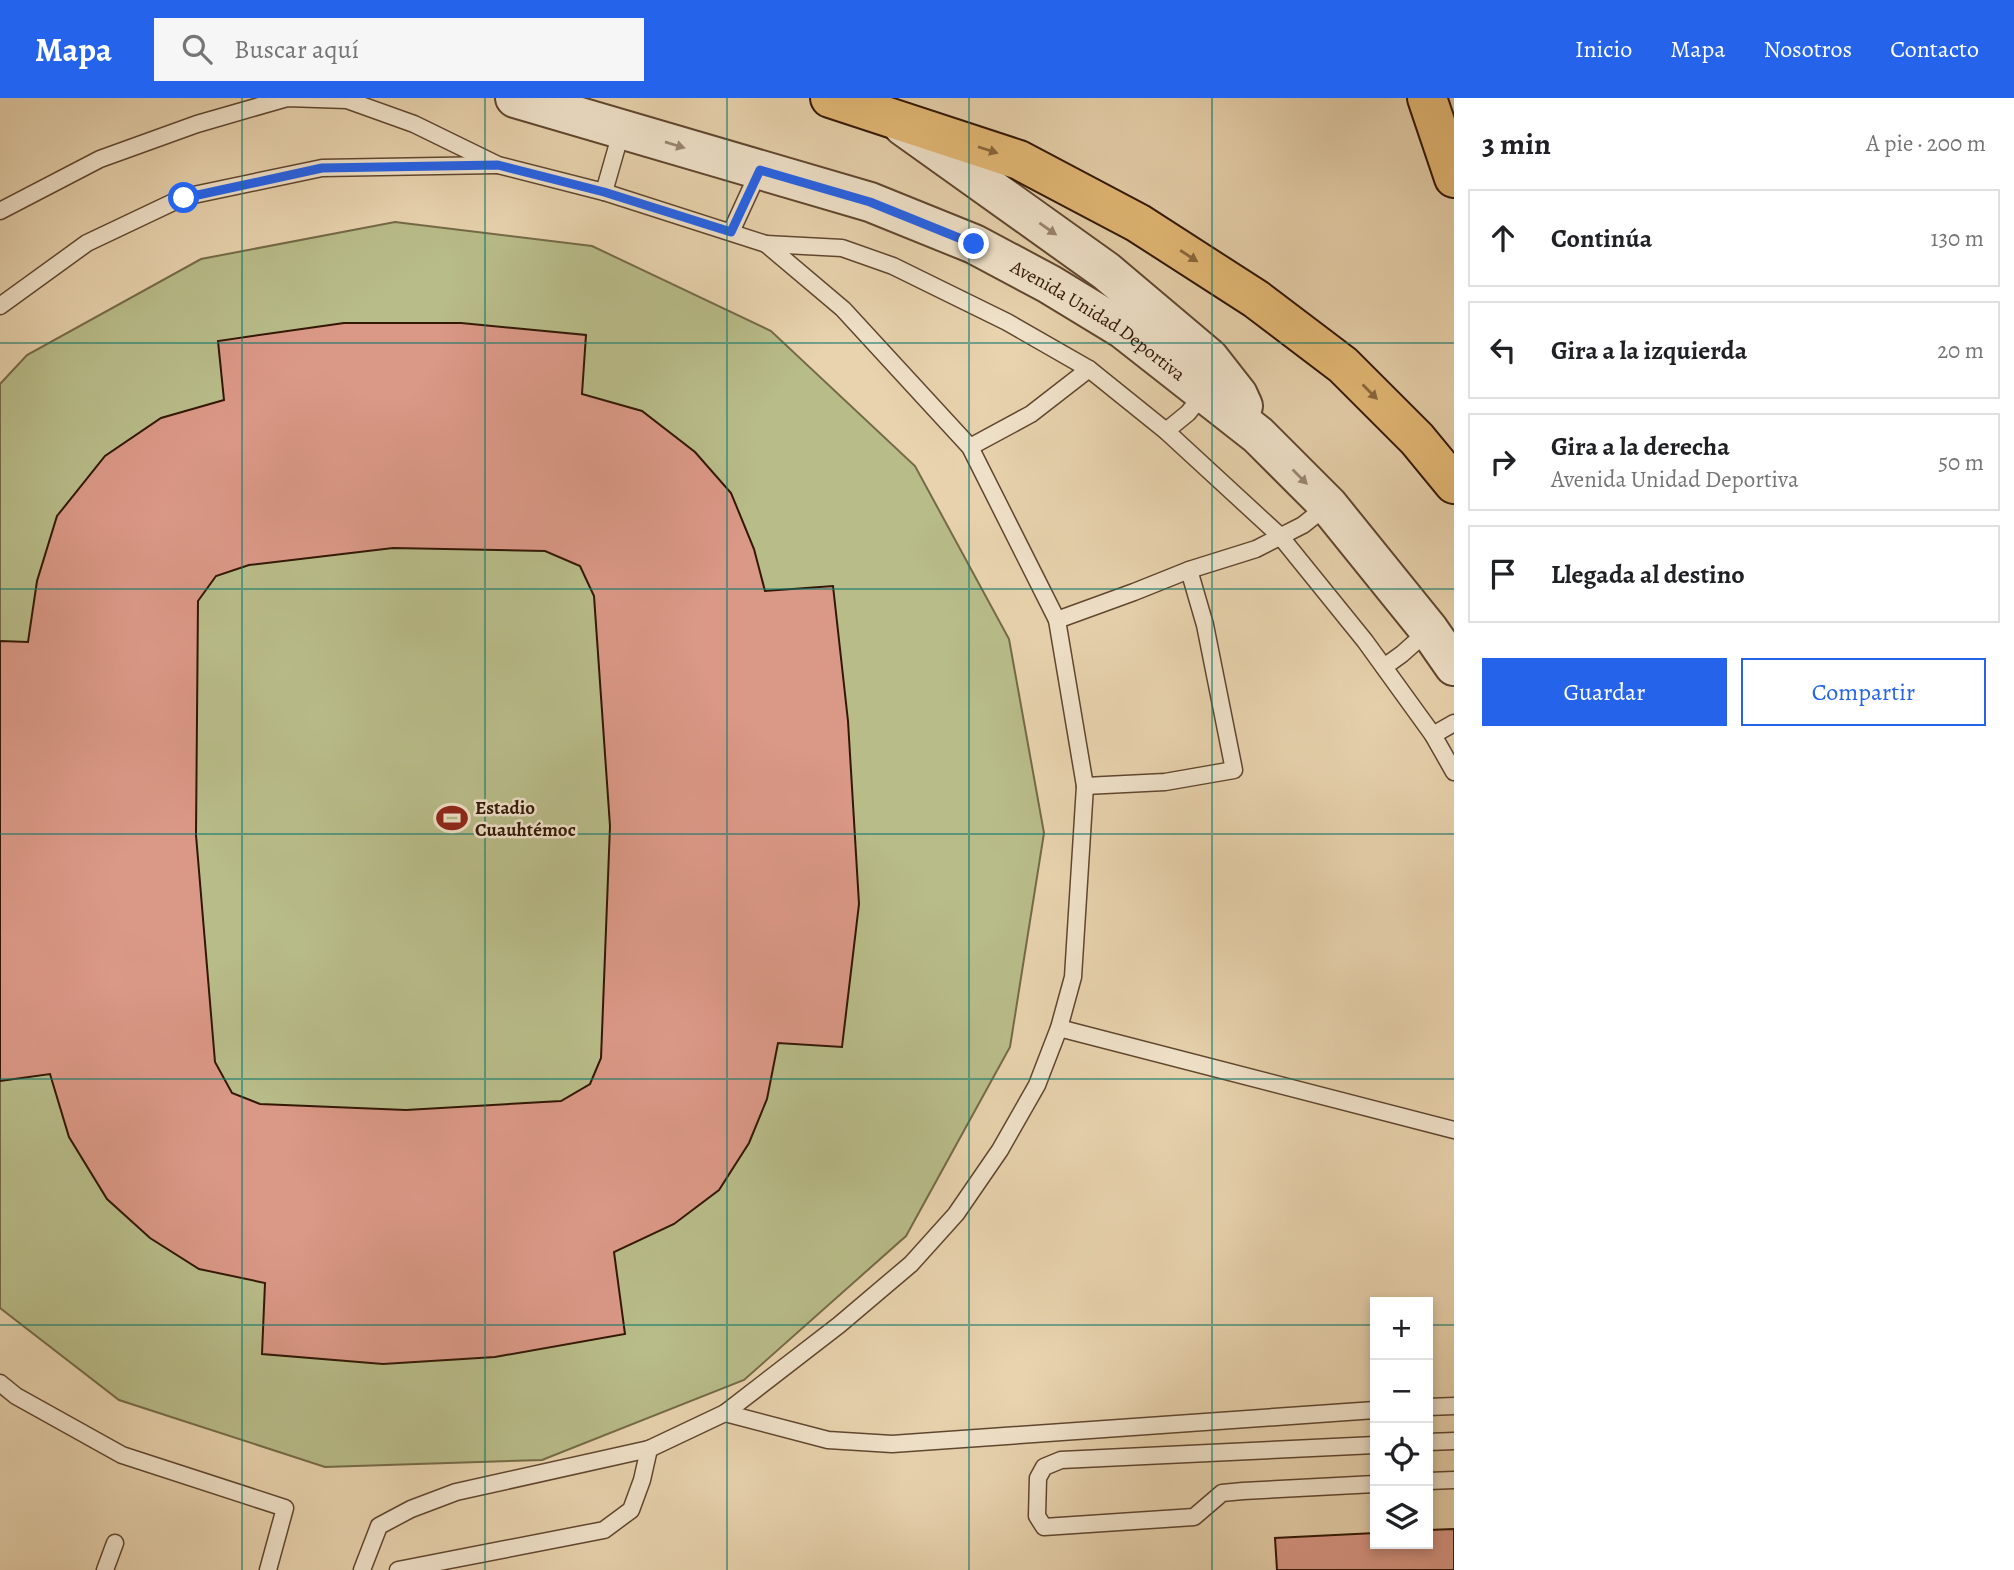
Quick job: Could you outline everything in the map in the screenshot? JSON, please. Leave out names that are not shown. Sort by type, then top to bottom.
[{"type":"main road","points":[[830,98],[1019,160],[1138,223],[1256,299],[1343,365],[1418,439],[1454,484]]},
{"type":"main road","points":[[1427,98],[1454,178]]},
{"type":"street","name":"Avenida Unidad Deportiva","points":[[516,98],[870,202],[974,244],[1049,284],[1123,329],[1258,435],[1328,505],[1429,630],[1454,666]]},
{"type":"street","points":[[892,118],[1107,271],[1199,350],[1238,396],[1258,435]]},
{"type":"lane","points":[[0,211],[100,159],[197,124],[286,98],[347,100],[414,124],[498,165],[604,192],[766,244],[842,248],[893,266],[1007,322],[1089,369],[1166,431],[1280,536],[1365,640],[1433,735],[1454,772]]},
{"type":"lane","points":[[604,192],[622,129]]},
{"type":"lane","points":[[0,306],[88,243],[184,198],[322,168],[498,165]]},
{"type":"lane","points":[[731,232],[760,170]]},
{"type":"lane","points":[[362,1570],[379,1526],[411,1509],[456,1492],[649,1449],[725,1413],[839,1325],[911,1264],[956,1214],[1000,1150],[1037,1085],[1059,1028],[1073,977],[1084,786],[1057,620],[970,447],[843,309],[766,244]]},
{"type":"lane","points":[[970,447],[1031,414],[1089,369]]},
{"type":"lane","points":[[1166,431],[1188,413],[1205,392]]},
{"type":"lane","points":[[1057,620],[1189,570],[1256,549],[1303,525],[1328,505]]},
{"type":"lane","points":[[1084,786],[1165,782],[1234,770],[1205,625],[1189,570]]},
{"type":"lane","points":[[1384,667],[1429,630]]},
{"type":"lane","points":[[1433,735],[1454,723]]},
{"type":"lane","points":[[1059,1028],[1454,1130]]},
{"type":"lane","points":[[0,1383],[16,1396],[122,1455],[285,1508],[268,1570]]},
{"type":"lane","points":[[1433,1407],[1454,1406]]},
{"type":"lane","points":[[725,1413],[828,1440],[892,1444],[1370,1410]]},
{"type":"lane","points":[[1433,1442],[1454,1441]]},
{"type":"lane","points":[[1370,1444],[1061,1460],[1044,1467],[1038,1478],[1037,1516],[1044,1527],[1194,1517],[1222,1493],[1370,1484]]},
{"type":"lane","points":[[398,1570],[604,1530],[631,1510],[649,1449]]},
{"type":"lane","points":[[1433,1481],[1454,1480]]},
{"type":"lane","points":[[105,1570],[115,1543]]},
{"type":"green space","name":"Estadio Cuauhtémoc","points":[[395,222],[592,246],[771,331],[915,466],[1009,639],[1044,833],[1010,1047],[906,1236],[744,1380],[542,1460],[325,1467],[119,1400],[0,1308],[0,384],[27,355],[201,259]]},
{"type":"building","points":[[344,323],[461,323],[586,335],[582,394],[642,411],[695,452],[731,493],[754,549],[765,591],[833,586],[848,721],[859,904],[842,1047],[778,1043],[767,1099],[749,1143],[719,1190],[674,1224],[614,1252],[625,1334],[495,1357],[383,1364],[262,1354],[265,1283],[199,1269],[150,1238],[107,1199],[69,1137],[50,1074],[0,1081],[0,641],[28,642],[37,581],[57,516],[105,456],[161,418],[224,400],[218,341]],"holes":[[[393,548],[545,551],[580,566],[594,596],[610,826],[601,1058],[590,1084],[561,1101],[406,1110],[260,1104],[232,1093],[215,1062],[196,835],[198,601],[216,576],[249,565]]]},
{"type":"building","points":[[1454,1529],[1454,1570],[1277,1570],[1275,1538],[1370,1533],[1370,1549],[1433,1549],[1433,1530]]},
{"type":"place","name":"Estadio Cuauhtémoc","points":[[452,818]]},
{"type":"route","points":[[184,198],[322,168],[498,165],[604,192],[731,232],[760,170],[870,202],[974,244]]}]
